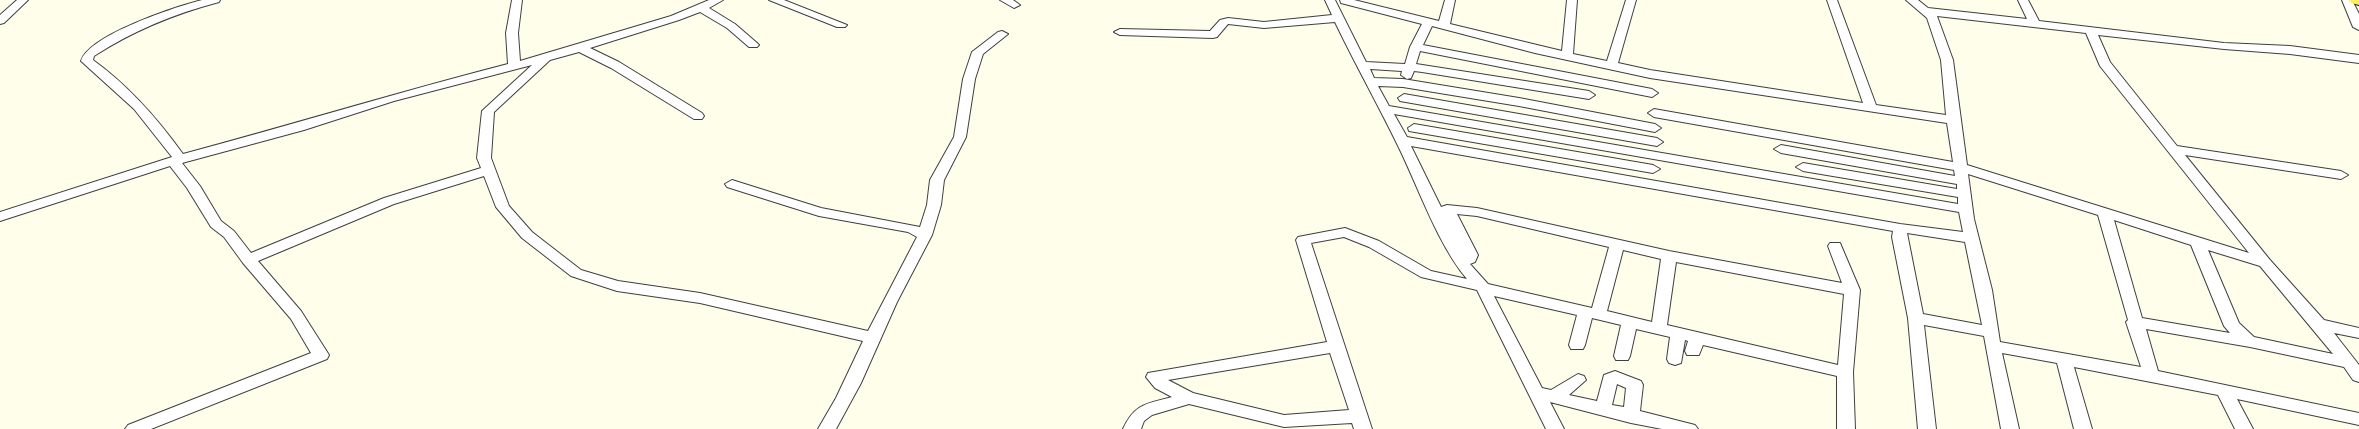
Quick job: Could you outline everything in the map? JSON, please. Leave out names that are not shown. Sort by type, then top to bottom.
[{"type":"street","points":[[0,20],[23,0]]},
{"type":"street","points":[[134,429],[321,355],[296,315],[248,260],[229,234],[216,224],[177,160],[151,122],[126,94],[87,61],[89,54],[122,32],[158,16],[215,0]]},
{"type":"street","points":[[514,65],[512,33],[517,0]]},
{"type":"street","points":[[0,216],[177,160],[299,127],[390,98],[580,48],[675,18],[718,0]]},
{"type":"street","points":[[774,0],[841,24]]},
{"type":"street","points":[[1330,0],[1370,82],[1402,140],[1460,261],[1483,287],[1555,429]]},
{"type":"street","points":[[1444,26],[1450,0]]},
{"type":"street","points":[[1567,56],[1572,0]]},
{"type":"street","points":[[1611,66],[1631,0]]},
{"type":"street","points":[[1832,0],[1870,108]]},
{"type":"street","points":[[1912,0],[1927,11],[1935,22],[1947,60],[1953,120],[1965,209],[1984,290],[2010,429]]},
{"type":"street","points":[[2023,0],[2035,24]]},
{"type":"street","points":[[2347,0],[2359,27]]},
{"type":"street","points":[[1345,1],[1535,49],[1650,74],[1953,120]]},
{"type":"street","points":[[700,7],[731,26],[753,45]]},
{"type":"street","points":[[1927,11],[2224,46],[2290,50],[2359,59]]},
{"type":"street","points":[[1120,32],[1213,35],[1224,22],[1228,21],[1279,24],[1339,18]]},
{"type":"street","points":[[1423,142],[1414,128],[1404,98],[1403,83],[1416,47],[1429,22]]},
{"type":"street","points":[[2100,31],[2092,33],[2104,63],[2265,263],[2319,324],[2354,370]]},
{"type":"street","points":[[827,429],[874,338],[890,301],[916,258],[934,205],[937,180],[960,136],[969,79],[978,52],[1002,34]]},
{"type":"street","points":[[1443,132],[1451,106],[1457,93],[1466,56],[1476,34]]},
{"type":"street","points":[[1416,47],[1652,92]]},
{"type":"street","points":[[580,48],[615,65],[698,116]]},
{"type":"street","points":[[1505,157],[1509,136],[1516,116],[1528,68],[1535,49]]},
{"type":"street","points":[[546,57],[488,111],[484,158],[503,207],[527,235],[576,273],[617,286],[700,298],[810,326],[874,338]]},
{"type":"street","points":[[1572,175],[1582,128],[1587,115],[1589,95],[1598,63]]},
{"type":"street","points":[[1363,65],[1410,67],[1589,95]]},
{"type":"street","points":[[1650,74],[1657,142],[1652,184]]},
{"type":"street","points":[[1370,82],[1403,83],[1519,102],[1655,128]]},
{"type":"street","points":[[1404,98],[1516,116],[1657,142]]},
{"type":"street","points":[[1386,109],[1447,118],[1577,155],[1654,163],[1965,209]]},
{"type":"street","points":[[1654,113],[1960,167],[2105,214],[2265,263]]},
{"type":"street","points":[[1414,128],[1443,132],[1580,142],[1654,163]]},
{"type":"street","points":[[1402,140],[1423,142],[1505,157],[1572,175],[1652,184],[1900,228],[1971,238]]},
{"type":"street","points":[[1781,149],[1963,188]]},
{"type":"street","points":[[2174,149],[2341,175]]},
{"type":"street","points":[[1803,167],[1963,188]]},
{"type":"street","points":[[248,260],[352,218],[389,201],[488,170]]},
{"type":"street","points":[[732,184],[819,212],[912,228],[925,235]]},
{"type":"street","points":[[1460,261],[1470,259],[1472,255],[1446,209],[1481,213],[1669,256],[1852,290]]},
{"type":"street","points":[[2105,214],[2134,322],[2151,375]]},
{"type":"street","points":[[1900,228],[1899,237],[1916,318],[1927,429]]},
{"type":"street","points":[[1336,346],[1154,378],[1161,384],[1189,398],[1284,421],[1361,422],[1303,240],[1344,232],[1374,244],[1426,274],[1451,281],[1483,287],[1629,324],[1678,334],[1695,345],[1845,372]]},
{"type":"street","points":[[2198,242],[2232,326],[2250,342]]},
{"type":"street","points":[[1577,345],[1592,314],[1615,257],[1617,244]]},
{"type":"street","points":[[1835,246],[1852,290],[1845,372],[1846,429]]},
{"type":"street","points":[[1659,330],[1669,256]]},
{"type":"street","points":[[1916,318],[2064,360],[2151,375],[2359,419]]},
{"type":"street","points":[[2134,322],[2250,342],[2354,370]]},
{"type":"street","points":[[1622,356],[1629,324]]},
{"type":"street","points":[[2319,324],[2359,333]]},
{"type":"street","points":[[1675,359],[1678,334]]},
{"type":"street","points":[[2064,360],[2083,429]]},
{"type":"street","points":[[1602,409],[1610,379],[1615,377],[1635,385],[1631,417]]},
{"type":"street","points":[[1554,396],[1578,380]]},
{"type":"street","points":[[2224,390],[2244,429]]},
{"type":"street","points":[[1537,393],[1554,396],[1631,417],[1689,429]]},
{"type":"street","points":[[1132,429],[1137,417],[1146,410],[1189,398]]}]
